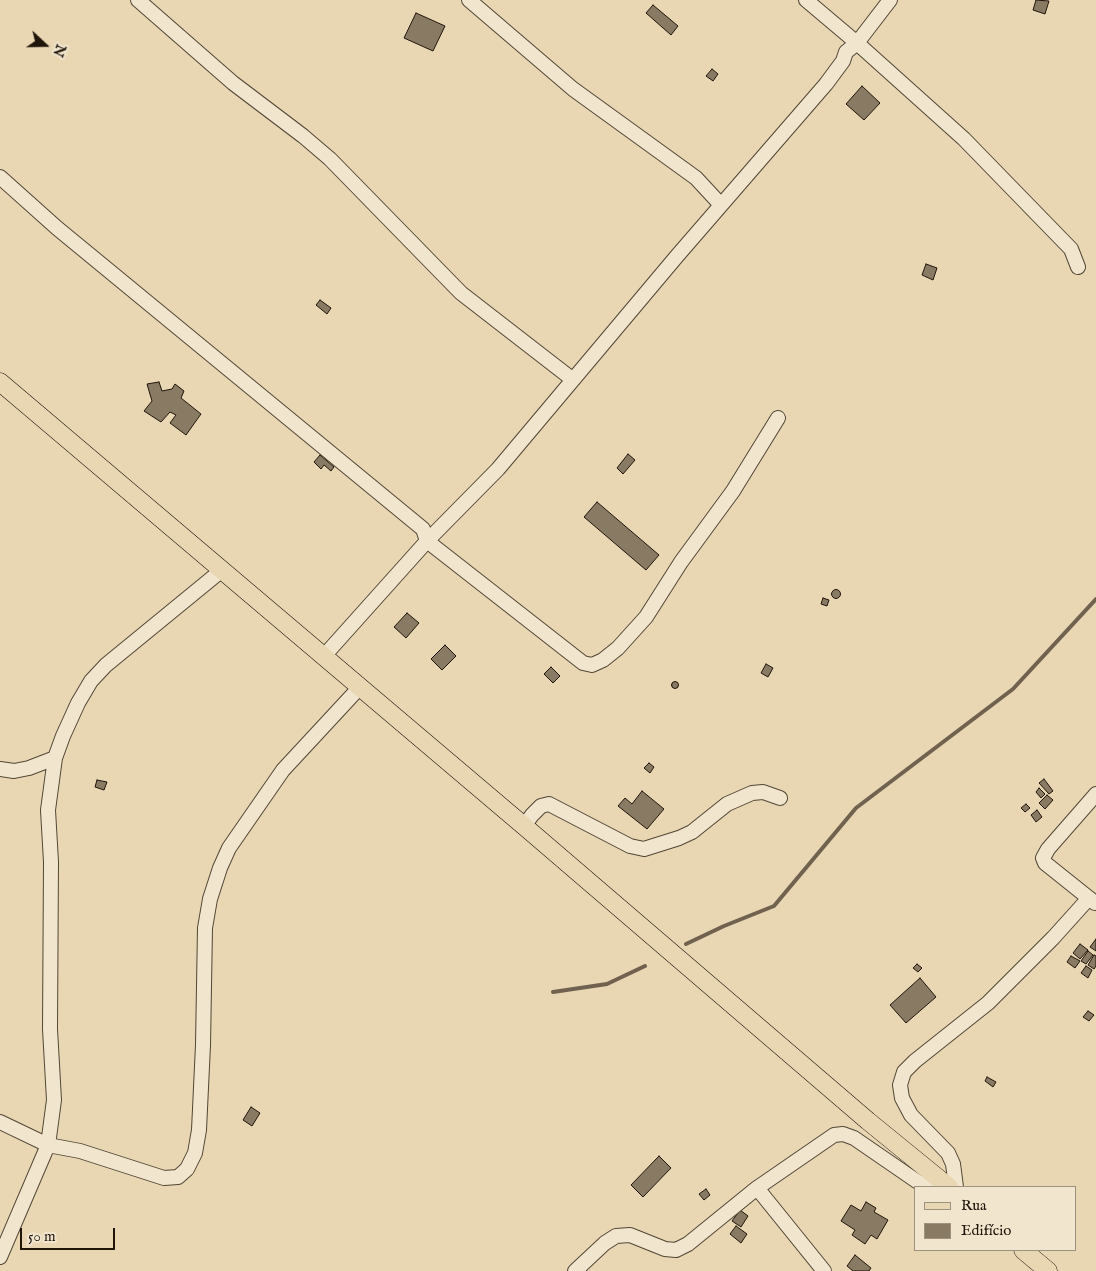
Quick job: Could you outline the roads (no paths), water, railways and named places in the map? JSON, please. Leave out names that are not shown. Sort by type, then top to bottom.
[{"type":"main road","points":[[0,382],[524,826],[868,1121],[948,1186]]},
{"type":"main road","points":[[1024,1251],[1048,1271]]},
{"type":"street","points":[[138,0],[233,84],[304,136],[330,159],[461,293],[572,379]]},
{"type":"street","points":[[469,0],[573,89],[696,178],[721,205]]},
{"type":"street","points":[[806,0],[857,43],[964,140],[1071,250],[1078,267]]},
{"type":"street","points":[[324,656],[427,542],[498,469],[572,379],[826,84],[843,61],[846,52],[857,43],[890,0]]},
{"type":"street","points":[[0,178],[57,228],[423,530],[427,542],[582,663],[592,665],[603,660],[618,648],[646,617],[681,562],[733,491],[778,418]]},
{"type":"street","points":[[0,1257],[48,1145],[54,1100],[50,1029],[51,869],[48,810],[55,758],[74,711],[91,680],[106,665],[222,570]]},
{"type":"street","points":[[0,1122],[48,1145],[80,1151],[164,1178],[178,1177],[188,1169],[195,1153],[199,1130],[205,928],[210,899],[220,868],[229,848],[283,770],[360,687]]},
{"type":"street","points":[[0,769],[29,768],[55,758]]},
{"type":"street","points":[[524,826],[541,806],[549,804],[630,846],[644,848],[680,838],[692,832],[727,804],[752,793],[763,792],[780,798]]},
{"type":"street","points":[[956,1186],[953,1164],[948,1153],[910,1115],[902,1098],[900,1085],[904,1072],[988,1003],[1092,901],[1045,864],[1043,858],[1048,849],[1096,794]]},
{"type":"street","points":[[575,1271],[605,1243],[616,1236],[630,1235],[665,1249],[676,1250],[688,1244],[757,1188],[834,1135],[844,1134],[854,1138],[918,1182],[928,1186]]},
{"type":"street","points":[[757,1188],[824,1271]]},
{"type":"waterway","points":[[686,944],[774,906],[856,808],[1013,689],[1096,599]]},
{"type":"waterway","points":[[553,992],[607,984],[645,966]]}]
